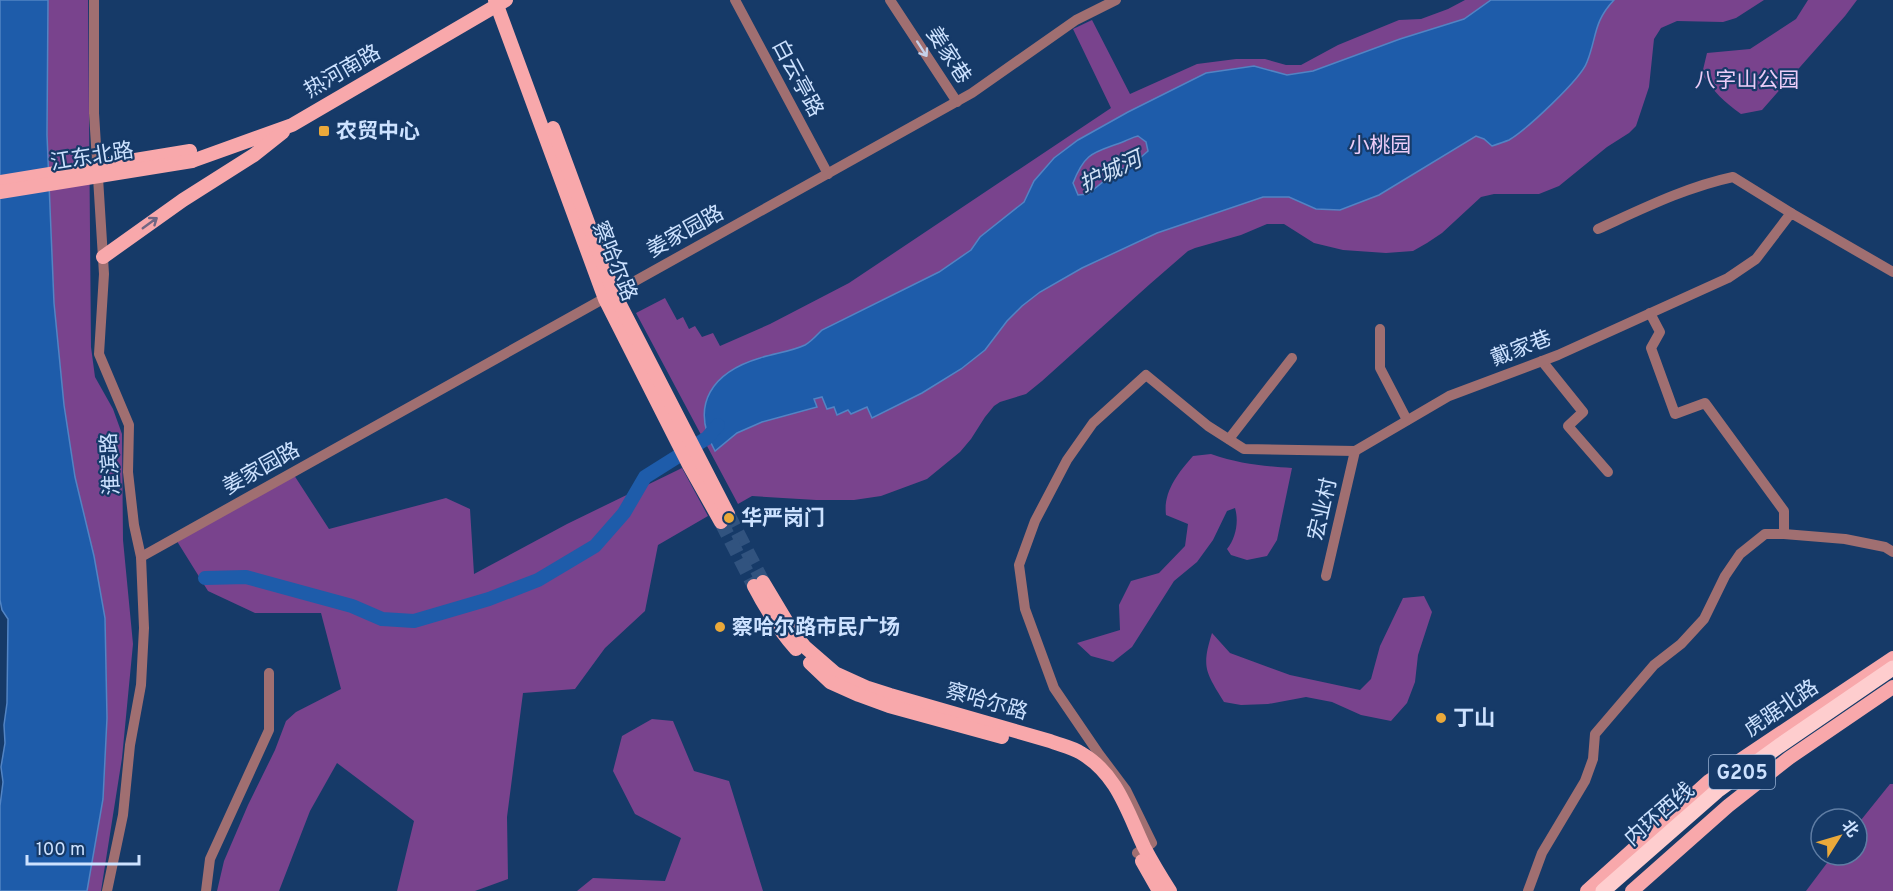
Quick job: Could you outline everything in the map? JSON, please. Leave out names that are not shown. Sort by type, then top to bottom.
[{"type":"highway","name":"内环西线","points":[[1603,891],[1717,791],[1893,668]]},
{"type":"highway","name":"内环西线","points":[[1617,891],[1721,797],[1782,751],[1893,677]]},
{"type":"highway","points":[[1596,891],[1713,786],[1774,738]]},
{"type":"main road","name":"热河南路","points":[[191,156],[292,125],[499,1]]},
{"type":"main road","name":"热河南路","points":[[191,156],[289,120],[499,1]]},
{"type":"main road","name":"察哈尔路","points":[[499,1],[610,296],[724,518]]},
{"type":"main road","points":[[103,257],[183,200],[254,155],[292,125]]},
{"type":"main road","name":"江东北路","points":[[0,182],[191,156]]},
{"type":"main road","name":"江东北路","points":[[0,192],[191,156]]},
{"type":"main road","name":"察哈尔路","points":[[759,584],[805,647],[835,673],[868,688],[1050,741],[1078,751],[1088,758],[1104,771],[1119,790],[1159,891]]},
{"type":"main road","name":"虎踞北路","points":[[1587,891],[1709,781],[1893,658]]},
{"type":"main road","points":[[1623,891],[1725,801],[1893,687]]},
{"type":"main road","points":[[1632,891],[1728,806],[1789,758]]},
{"type":"main road","name":"察哈尔路","points":[[1141,850],[1170,891]]},
{"type":"street","name":"淮滨路","points":[[94,0],[94,113],[104,274],[99,354],[129,425],[128,472],[134,525],[141,557],[144,628],[141,685],[130,745],[123,815],[107,891]]},
{"type":"street","name":"白云亭路","points":[[735,0],[828,174]]},
{"type":"street","name":"姜家巷","points":[[890,0],[957,102]]},
{"type":"street","name":"姜家园路","points":[[141,557],[957,102],[1076,20],[1116,0]]},
{"type":"street","points":[[1598,229],[1669,197],[1709,182],[1733,177],[1893,272]]},
{"type":"street","name":"戴家巷","points":[[1355,451],[1449,396],[1542,361],[1728,278],[1756,259],[1791,213]]},
{"type":"street","points":[[1650,313],[1660,332],[1651,348],[1675,414],[1705,403],[1784,511],[1784,534]]},
{"type":"street","points":[[1380,329],[1380,368],[1407,420]]},
{"type":"street","points":[[1229,439],[1292,358]]},
{"type":"street","points":[[1542,361],[1584,412],[1568,426],[1608,472]]},
{"type":"street","points":[[1141,850],[1152,843],[1126,790],[1054,688],[1025,609],[1019,565],[1035,521],[1074,451],[1093,423],[1146,375],[1208,426],[1244,449],[1355,451]]},
{"type":"street","name":"宏业村","points":[[1326,576],[1355,451]]},
{"type":"street","points":[[1528,891],[1542,853],[1585,781],[1593,759],[1595,734],[1654,665],[1681,644],[1704,619],[1725,576],[1740,554],[1765,534],[1845,538],[1893,552]]},
{"type":"street","points":[[206,891],[210,859],[269,730],[269,672]]},
{"type":"green space","points":[[48,0],[88,0],[91,347],[95,377],[113,409],[122,434],[123,540],[133,644],[122,758],[101,891],[87,891],[103,799],[107,718],[105,618],[94,556],[75,477],[64,405],[54,303],[47,135]]},
{"type":"green space","name":"小桃园","points":[[1465,0],[1764,0],[1736,18],[1723,22],[1677,21],[1661,28],[1654,39],[1649,87],[1636,126],[1629,133],[1607,147],[1559,186],[1539,194],[1494,194],[1481,197],[1442,233],[1413,251],[1386,253],[1343,250],[1314,243],[1284,224],[1267,224],[1241,235],[1188,251],[1026,394],[994,406],[960,452],[927,479],[881,496],[854,500],[816,500],[752,496],[738,504],[636,313],[665,298],[677,320],[683,317],[689,329],[695,326],[702,337],[713,333],[720,346],[770,324],[849,283],[1111,108],[1073,29],[1092,20],[1130,94],[1197,64],[1236,59],[1265,59],[1286,65],[1301,65],[1338,45],[1399,20],[1421,19]]},
{"type":"green space","name":"八字山公园","points":[[1808,0],[1857,0],[1762,110],[1741,114],[1719,96],[1702,74],[1707,53],[1750,49],[1796,19]]},
{"type":"green space","points":[[1211,454],[1251,464],[1292,468],[1277,540],[1267,556],[1247,560],[1231,555],[1227,549],[1235,535],[1237,518],[1235,508],[1227,511],[1213,540],[1197,562],[1174,581],[1132,647],[1113,662],[1091,656],[1077,643],[1120,630],[1119,605],[1131,581],[1159,573],[1185,546],[1188,524],[1166,515],[1167,498],[1177,476],[1193,456]]},
{"type":"green space","points":[[682,468],[708,516],[658,545],[645,611],[605,648],[575,689],[523,693],[507,817],[508,879],[475,891],[397,891],[414,821],[337,763],[310,811],[279,891],[217,891],[224,861],[286,721],[296,712],[341,689],[321,613],[255,613],[208,591],[175,538],[292,472],[329,529],[446,498],[470,509],[474,574],[567,524]]},
{"type":"green space","points":[[1424,596],[1432,612],[1418,655],[1415,682],[1407,703],[1391,721],[1361,715],[1332,702],[1306,697],[1268,704],[1241,705],[1224,702],[1209,676],[1206,662],[1212,633],[1230,653],[1290,675],[1360,690],[1371,679],[1380,646],[1403,598]]},
{"type":"green space","points":[[652,719],[673,721],[694,771],[729,781],[763,891],[577,891],[593,878],[665,881],[681,838],[635,814],[613,771],[622,736]]},
{"type":"green space","points":[[1890,784],[1893,784],[1893,891],[1806,891],[1824,867],[1869,867],[1869,810]]},
{"type":"water","points":[[0,0],[48,0],[47,135],[54,303],[64,405],[75,477],[94,556],[105,618],[107,718],[103,799],[87,891],[0,891],[0,806],[3,782],[1,767],[7,703],[8,619],[2,610],[0,600]]},
{"type":"water","points":[[1491,0],[1614,0],[1602,15],[1583,70],[1552,104],[1509,140],[1492,146],[1476,136],[1379,195],[1340,210],[1316,209],[1289,197],[1263,197],[1157,233],[1082,268],[1040,292],[1007,321],[985,350],[961,369],[922,393],[872,418],[867,407],[851,414],[848,410],[837,415],[834,407],[827,409],[822,397],[814,399],[817,407],[762,422],[737,433],[715,451],[704,419],[705,405],[718,381],[744,364],[805,345],[822,330],[939,272],[971,250],[980,237],[1024,202],[1034,181],[1054,158],[1078,140],[1206,73],[1254,66],[1287,75],[1313,71],[1400,39],[1464,19]],"holes":[[[1138,136],[1146,142],[1148,151],[1133,164],[1114,173],[1088,194],[1078,195],[1073,183],[1087,158]]]},
{"type":"waterway","points":[[205,578],[246,577],[352,606],[382,619],[414,621],[489,599],[538,580],[595,546],[624,513],[645,477],[707,438],[718,425]]},
{"type":"tunnel","points":[[728,514],[763,582]]},
{"type":"tunnel","points":[[721,522],[754,586]]},
{"type":"place","name":"农贸中心","points":[[324,131]]},
{"type":"place","name":"华严岗门","points":[[729,518]]},
{"type":"place","name":"察哈尔路市民广场","points":[[720,627]]},
{"type":"place","name":"丁山","points":[[1441,718]]},
{"type":"water label","name":"护城河","points":[[1110,171]]}]
